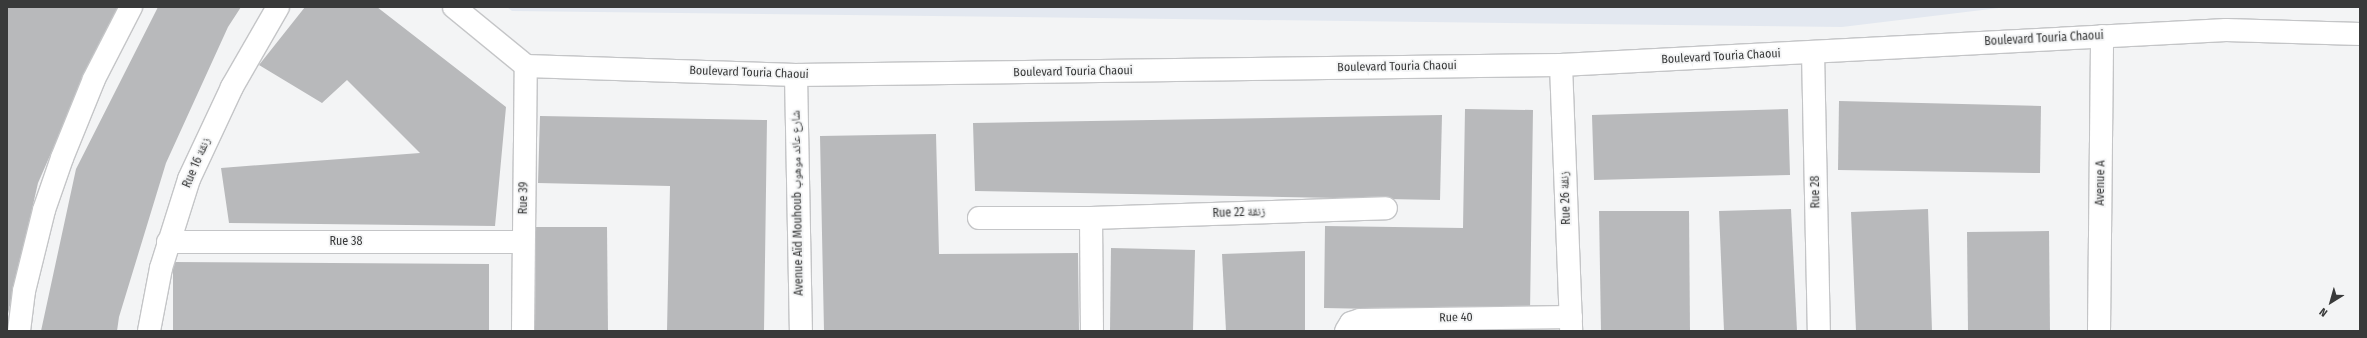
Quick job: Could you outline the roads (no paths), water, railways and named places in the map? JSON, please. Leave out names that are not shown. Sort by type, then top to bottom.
[{"type":"street","points":[[19,331],[24,291],[44,210],[62,158],[94,79],[131,7]]},
{"type":"street","name":"Rue 16 زنقة","points":[[149,331],[168,242],[189,179],[232,88],[278,7]]},
{"type":"street","points":[[454,7],[526,66]]},
{"type":"street","name":"Boulevard Touria Chaoui","points":[[526,66],[796,75],[1561,65],[2226,30],[2360,34]]},
{"type":"street","name":"Avenue A","points":[[2099,331],[2102,36]]},
{"type":"street","name":"Rue 28","points":[[1813,52],[1819,331]]},
{"type":"street","name":"Rue 26 زنقة","points":[[1561,65],[1571,324]]},
{"type":"street","name":"Rue 39","points":[[523,331],[526,66]]},
{"type":"street","name":"Avenue Aïd Mouhoub شارع عائد موهوب","points":[[796,75],[801,331]]},
{"type":"street","name":"Rue 22 زنقة","points":[[979,218],[1091,218],[1386,208]]},
{"type":"street","points":[[1091,218],[1092,331]]},
{"type":"street","name":"Rue 38","points":[[168,242],[523,242]]},
{"type":"street","name":"Rue 40","points":[[1346,331],[1351,323],[1360,320],[1571,324]]}]
